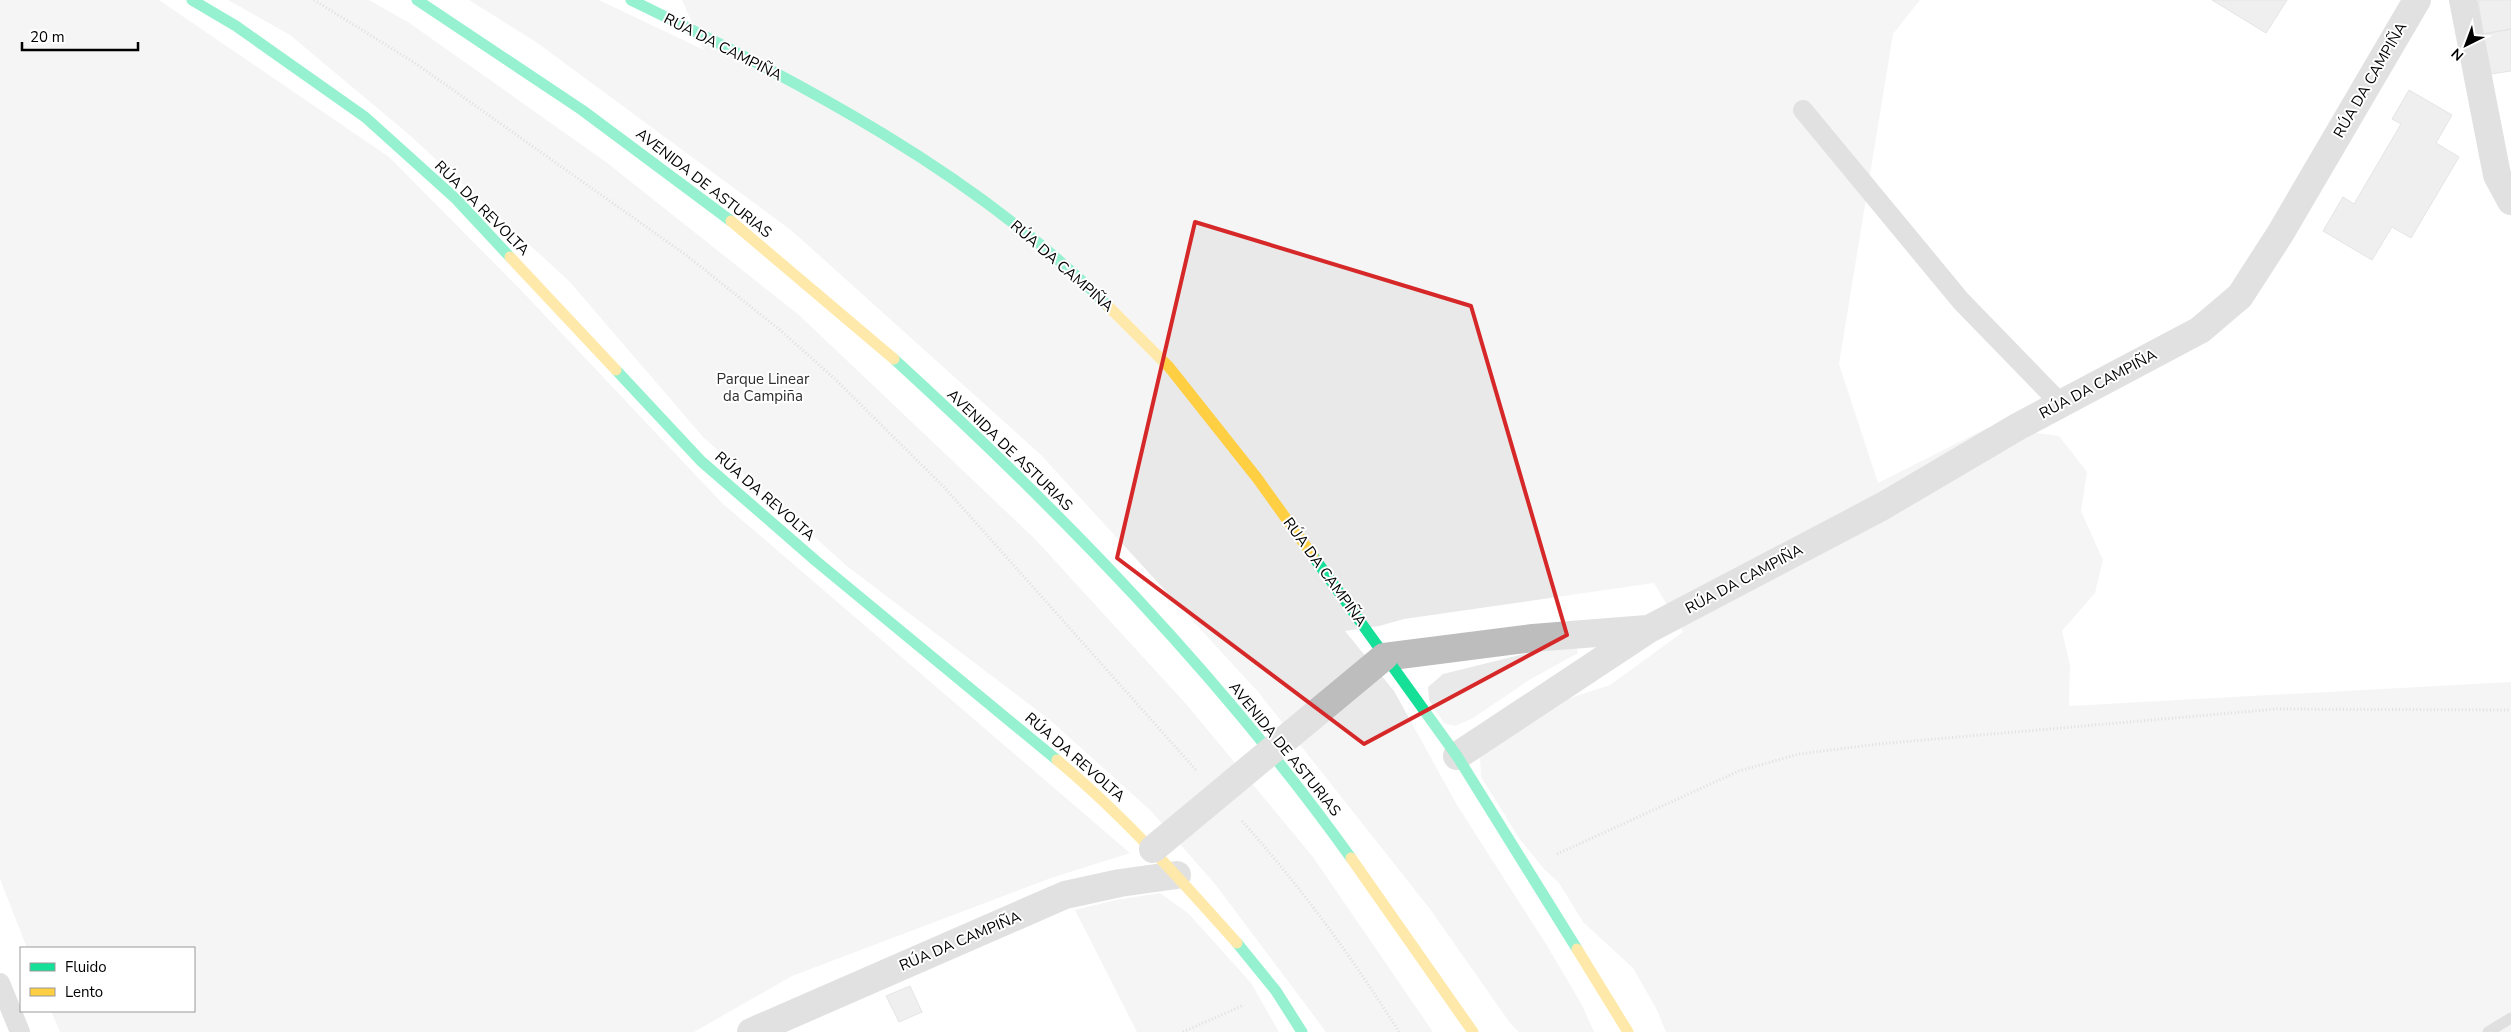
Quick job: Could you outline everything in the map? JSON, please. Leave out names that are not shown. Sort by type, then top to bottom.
[{"type":"street","name":"RÚA DA REVOLTA","points":[[192,0],[236,26],[365,116],[456,198],[701,461],[816,561],[1096,792],[1153,849],[1246,952],[1276,991],[1302,1032]]},
{"type":"street","name":"AVENIDA DE ASTURIAS","points":[[417,0],[504,56],[620,137],[741,229],[842,313],[956,416],[1070,528],[1166,631],[1231,705],[1309,801],[1473,1032]]},
{"type":"street","name":"RÚA DA CAMPIÑA","points":[[631,0],[756,61],[935,168],[984,199],[1085,283],[1169,367],[1257,478],[1384,657],[1533,638],[1649,629]]},
{"type":"street","name":"RÚA DA CAMPIÑA","points":[[1457,756],[1649,629],[1883,506],[2060,404],[2200,330],[2240,296],[2280,234],[2417,0]]},
{"type":"street","points":[[2463,0],[2497,174],[2511,201]]},
{"type":"street","points":[[1153,849],[1384,657],[1457,756],[1628,1032]]},
{"type":"street","name":"RÚA DA CAMPIÑA","points":[[752,1032],[1065,895],[1120,883],[1177,875]]},
{"type":"lane","points":[[1803,110],[1960,301],[2060,404]]},
{"type":"lane","points":[[0,983],[20,1032]]},
{"type":"path","points":[[314,0],[415,63],[686,255],[780,330],[835,379],[944,487],[1202,776]]},
{"type":"path","points":[[1527,868],[1739,771],[1799,754],[1878,744],[2277,709],[2511,710]]},
{"type":"path","points":[[1235,814],[1288,873],[1362,972],[1399,1032]]},
{"type":"path","points":[[1183,1032],[1276,991]]},
{"type":"highlighted area","points":[[1195,222],[1471,306],[1567,635],[1364,744],[1117,558]]},
{"type":"green space","points":[[0,0],[159,0],[389,157],[519,288],[722,503],[1130,853],[1051,878],[792,976],[694,1032],[60,1032],[51,1012],[195,1012],[195,947],[27,947],[0,879]]},
{"type":"green space","name":"Parque Linear da Campiña","points":[[228,0],[369,0],[408,22],[606,162],[799,315],[1035,539],[1187,705],[1313,857],[1433,1032],[1326,1032],[1215,884],[1150,810],[1050,720],[848,567],[703,437],[569,281],[406,132],[290,35]]},
{"type":"green space","points":[[469,0],[599,0],[704,50],[682,0],[1920,0],[1893,34],[1839,364],[1878,483],[1989,427],[2059,436],[2087,472],[2081,511],[2103,560],[2095,593],[2062,631],[2070,665],[2069,706],[2511,682],[2511,1032],[1666,1032],[1657,1010],[1633,968],[1583,922],[1559,883],[1544,869],[1519,838],[1481,777],[1480,757],[1561,701],[1610,685],[1683,632],[1654,583],[1404,619],[1379,626],[1345,631],[1394,691],[1457,805],[1546,944],[1582,1005],[1594,1032],[1519,1032],[1510,1023],[1430,909],[1259,693],[1041,455],[792,231],[536,42]]},
{"type":"green space","points":[[1569,643],[1576,647],[1578,653],[1531,679],[1473,718],[1455,726],[1444,723],[1429,700],[1428,687],[1443,674]]},
{"type":"green space","points":[[1160,893],[1189,914],[1251,983],[1279,1032],[1137,1032],[1075,910],[1116,900]]},
{"type":"building","points":[[2212,0],[2287,0],[2266,33]]},
{"type":"building","points":[[2478,0],[2511,0],[2511,29],[2483,34]]},
{"type":"building","points":[[2511,29],[2511,71],[2491,74],[2483,34]]},
{"type":"building","points":[[2409,90],[2452,115],[2436,143],[2459,157],[2411,238],[2392,227],[2372,260],[2323,231],[2343,197],[2354,204],[2401,124],[2392,119]]},
{"type":"building","points":[[910,986],[922,1012],[899,1022],[886,996]]},
{"type":"waterway","points":[[2488,1032],[2511,1018]]},
{"type":"traffic: fast","points":[[192,0],[236,26],[365,117],[456,199],[510,257]]},
{"type":"traffic: fast","points":[[417,0],[582,110],[731,221]]},
{"type":"traffic: fast","points":[[631,0],[758,64],[883,133],[1001,213],[1056,258],[1108,306]]},
{"type":"traffic: fast","points":[[894,359],[1017,475],[1136,597],[1248,724],[1301,790],[1351,858]]},
{"type":"traffic: fast","points":[[616,370],[701,461],[816,561],[1057,760]]},
{"type":"traffic: fast","points":[[1313,556],[1457,756],[1577,949]]},
{"type":"traffic: fast","points":[[1237,943],[1276,991],[1302,1032]]},
{"type":"traffic: slow","points":[[731,221],[894,359]]},
{"type":"traffic: slow","points":[[510,257],[616,370]]},
{"type":"traffic: slow","points":[[1108,306],[1169,367],[1257,478],[1313,556]]},
{"type":"traffic: slow","points":[[1057,760],[1128,825],[1237,943]]},
{"type":"traffic: slow","points":[[1351,858],[1473,1032]]},
{"type":"traffic: slow","points":[[1577,949],[1628,1032]]}]
